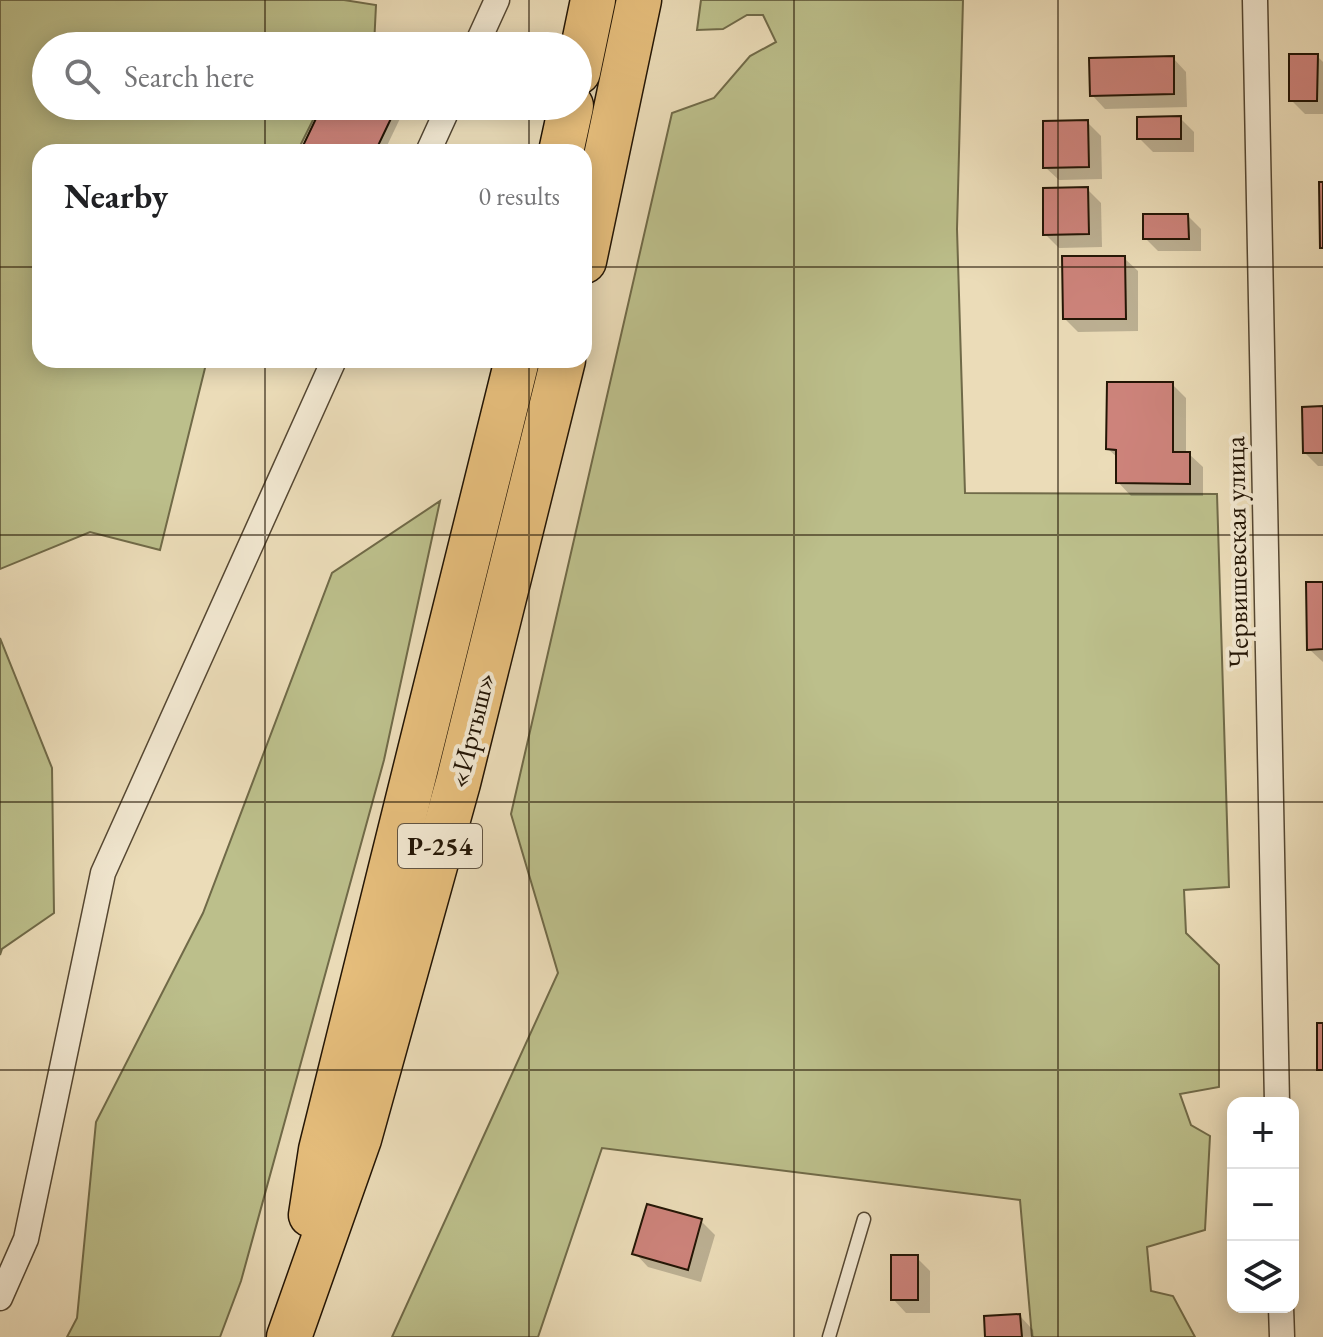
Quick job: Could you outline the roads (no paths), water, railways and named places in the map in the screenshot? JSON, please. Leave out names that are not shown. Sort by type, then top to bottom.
[{"type":"highway","points":[[586,32],[593,0]]},
{"type":"highway","points":[[592,223],[639,0]]},
{"type":"highway","points":[[563,144],[568,120]]},
{"type":"highway","name":"«Иртыш»","points":[[291,1331],[321,1150],[515,368]]},
{"type":"highway","name":"«Иртыш»","points":[[291,1331],[359,1139],[458,783],[561,368]]},
{"type":"street","points":[[482,32],[497,0]]},
{"type":"street","name":"Червишевская улица","points":[[1255,0],[1277,1097]]},
{"type":"street","points":[[432,144],[443,120]]},
{"type":"street","points":[[0,1298],[26,1239],[103,873],[330,368]]},
{"type":"street","points":[[1281,1313],[1282,1337]]},
{"type":"lane","points":[[829,1337],[864,1219]]}]
